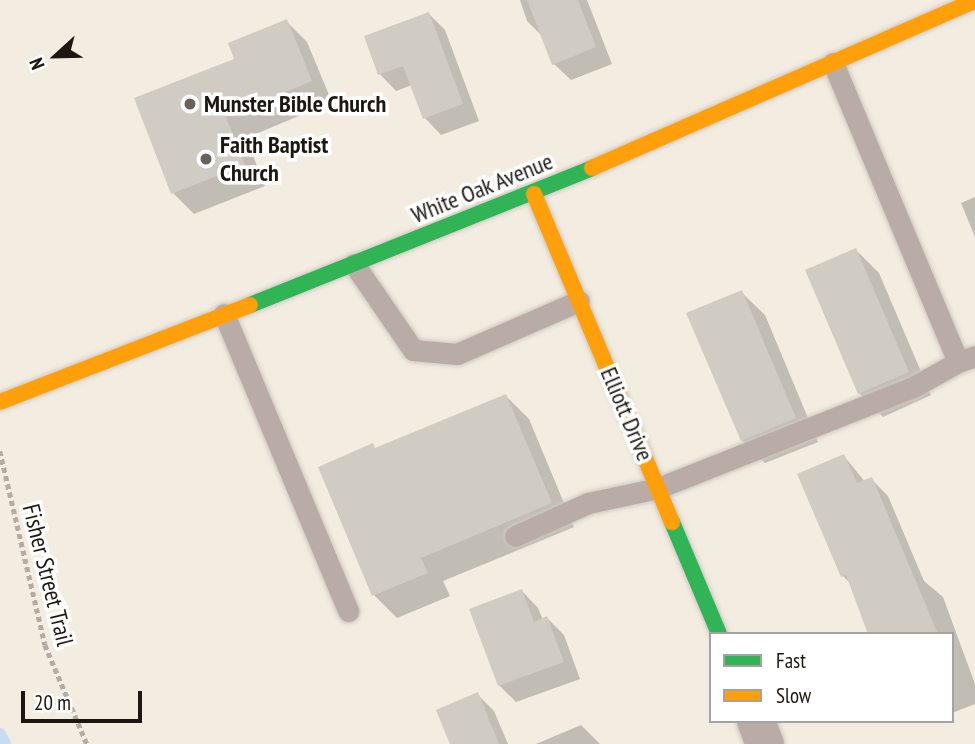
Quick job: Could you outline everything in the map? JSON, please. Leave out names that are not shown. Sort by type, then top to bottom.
[{"type":"street","name":"White Oak Avenue","points":[[0,402],[534,194],[975,1]]},
{"type":"street","name":"Elliott Drive","points":[[534,194],[718,632]]},
{"type":"street","points":[[756,723],[765,744]]},
{"type":"lane","points":[[515,536],[588,503],[658,488],[915,386],[967,359],[832,63]]},
{"type":"lane","points":[[354,264],[413,350],[457,354],[579,301]]},
{"type":"lane","points":[[224,314],[348,611]]},
{"type":"path","name":"Fisher Street Trail","points":[[0,451],[45,645],[87,744]]},
{"type":"building","points":[[527,0],[578,0],[596,47],[552,65]]},
{"type":"building","points":[[429,12],[463,104],[423,119],[403,66],[378,75],[364,36]]},
{"type":"building","points":[[287,19],[312,81],[226,117],[245,165],[171,194],[134,98],[234,59],[228,43]]},
{"type":"building","points":[[856,248],[909,372],[858,394],[805,270]]},
{"type":"building","points":[[742,290],[796,418],[741,441],[686,313]]},
{"type":"building","points":[[506,394],[552,503],[421,558],[428,573],[372,596],[318,467],[373,443],[375,448]]},
{"type":"building","points":[[844,454],[857,483],[872,477],[937,632],[867,632],[846,575],[841,577],[797,474]]},
{"type":"building","points":[[522,589],[534,622],[547,616],[564,662],[498,686],[469,609]]},
{"type":"building","points":[[478,692],[499,744],[450,744],[436,710]]},
{"type":"waterway","points":[[0,734],[5,744]]},
{"type":"traffic: fast","points":[[250,305],[592,168]]},
{"type":"traffic: fast","points":[[672,522],[718,632]]},
{"type":"traffic: slow","points":[[592,168],[975,1]]},
{"type":"traffic: slow","points":[[534,194],[672,522]]},
{"type":"traffic: slow","points":[[0,402],[250,305]]},
{"type":"place","name":"Munster Bible Church","points":[[190,104]]},
{"type":"place","name":"Faith Baptist Church","points":[[206,159]]}]
